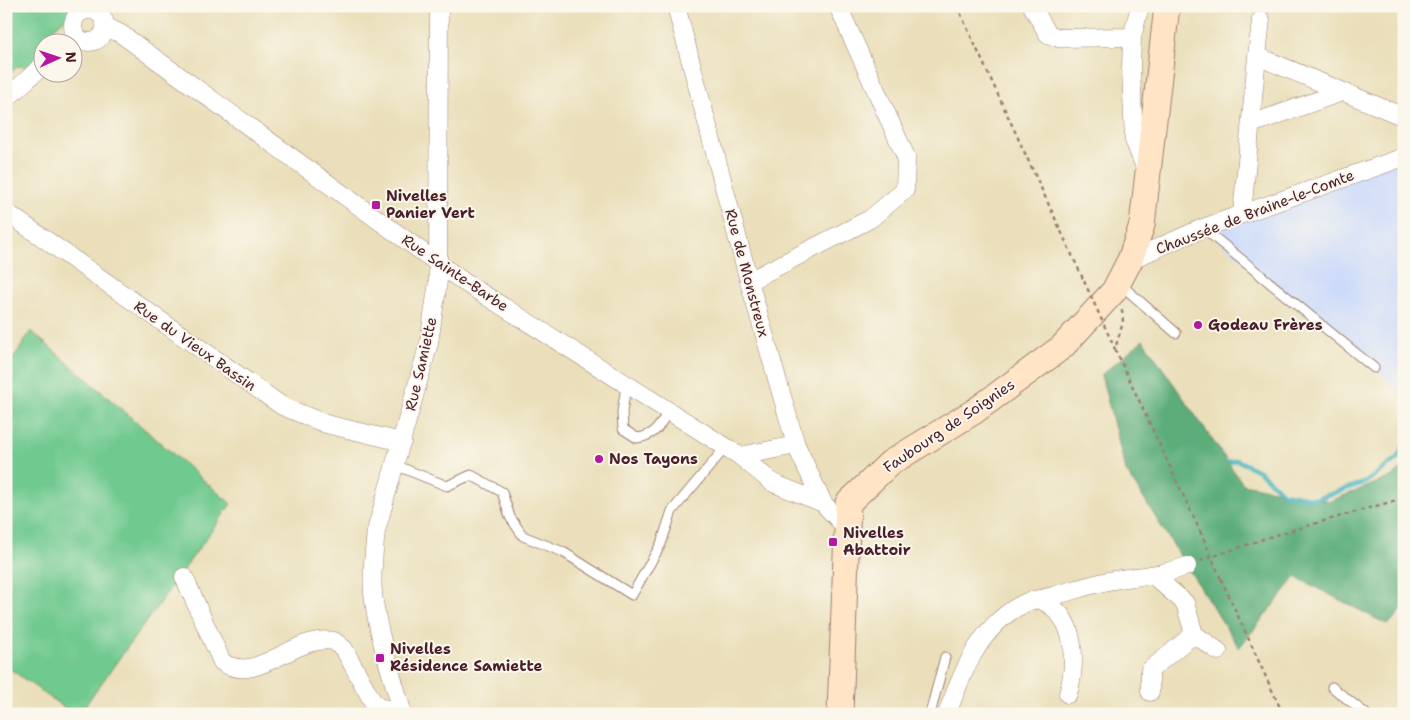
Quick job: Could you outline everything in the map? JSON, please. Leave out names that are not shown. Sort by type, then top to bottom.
[{"type":"street","name":"Rue Samiette","points":[[402,713],[373,593],[376,531],[429,342],[438,282],[439,6]]},
{"type":"street","name":"Rue de Monstreux","points":[[676,6],[748,281],[796,445],[823,503],[846,528]]},
{"type":"street","points":[[748,281],[870,220],[905,190],[906,157],[838,6]]},
{"type":"street","points":[[1032,6],[1048,34],[1059,38],[1132,37]]},
{"type":"street","points":[[1140,6],[1132,37],[1134,140],[1149,178]]},
{"type":"street","name":"Chaussée de Braine-le-Comte","points":[[1130,260],[1142,225],[1149,178],[1167,6]]},
{"type":"street","points":[[70,32],[79,13],[89,10],[101,15],[101,36],[92,41],[82,40]]},
{"type":"street","name":"Rue Sainte-Barbe","points":[[101,15],[121,34],[438,264],[626,386],[733,452],[773,483],[823,503]]},
{"type":"street","points":[[1242,214],[1261,20]]},
{"type":"street","points":[[1257,56],[1404,117]]},
{"type":"street","points":[[6,99],[32,75]]},
{"type":"street","points":[[1251,124],[1342,92]]},
{"type":"street","name":"Chaussée de Braine-le-Comte","points":[[1130,260],[1204,228],[1404,157]]},
{"type":"street","name":"Rue du Vieux Bassin","points":[[6,212],[282,406],[326,424],[402,442]]},
{"type":"street","name":"Faubourg de Soignies","points":[[840,714],[848,503],[890,463],[975,411],[1062,347],[1116,287],[1130,260]]},
{"type":"street","points":[[733,452],[796,445]]},
{"type":"street","points":[[946,714],[964,668],[978,644],[998,621],[1017,607],[1030,601],[1041,600],[1087,586],[1154,576],[1186,566]]},
{"type":"street","points":[[1154,576],[1185,604],[1194,634],[1218,651]]},
{"type":"street","points":[[184,577],[222,662],[232,668],[251,668],[316,640],[334,641],[344,649],[374,704],[381,708],[402,713]]},
{"type":"street","points":[[1041,600],[1054,607],[1061,615],[1070,636],[1074,661],[1068,694]]},
{"type":"street","points":[[1150,692],[1150,670],[1194,634]]},
{"type":"lane","points":[[1204,228],[1374,368]]},
{"type":"lane","points":[[1116,287],[1176,333]]},
{"type":"lane","points":[[626,386],[622,412],[623,429],[637,438],[648,437],[657,430],[668,411]]},
{"type":"lane","points":[[394,465],[447,486],[471,475],[502,492],[510,517],[523,536],[563,552],[632,595],[661,544],[672,511],[733,452]]},
{"type":"lane","points":[[930,714],[945,657]]},
{"type":"lane","points":[[1332,687],[1366,714]]},
{"type":"path","points":[[957,6],[1200,531],[1282,714]]},
{"type":"path","points":[[1115,349],[1123,322],[1122,303],[1116,287]]},
{"type":"path","points":[[1186,566],[1272,536],[1404,498]]},
{"type":"shaded area","points":[[1404,157],[1404,397],[1374,368],[1203,228]]},
{"type":"green space","points":[[6,6],[79,6],[50,32],[32,32],[32,62],[26,67],[18,66],[10,74],[6,72]]},
{"type":"green space","points":[[31,331],[231,504],[79,714],[73,714],[6,666],[6,370]]},
{"type":"green space","points":[[1143,340],[1243,484],[1330,501],[1389,478],[1404,468],[1404,607],[1388,625],[1296,577],[1239,648],[1126,471],[1101,375]]},
{"type":"waterway","points":[[1230,462],[1237,460],[1259,471],[1283,493],[1316,499],[1366,482],[1398,458],[1404,445]]},
{"type":"place","name":"Nivelles Panier Vert","points":[[376,205]]},
{"type":"place","name":"Godeau Frères","points":[[1198,325]]},
{"type":"place","name":"Nos Tayons","points":[[599,459]]},
{"type":"place","name":"Nivelles Abattoir","points":[[833,542]]},
{"type":"place","name":"Nivelles Résidence Samiette","points":[[380,658]]}]
